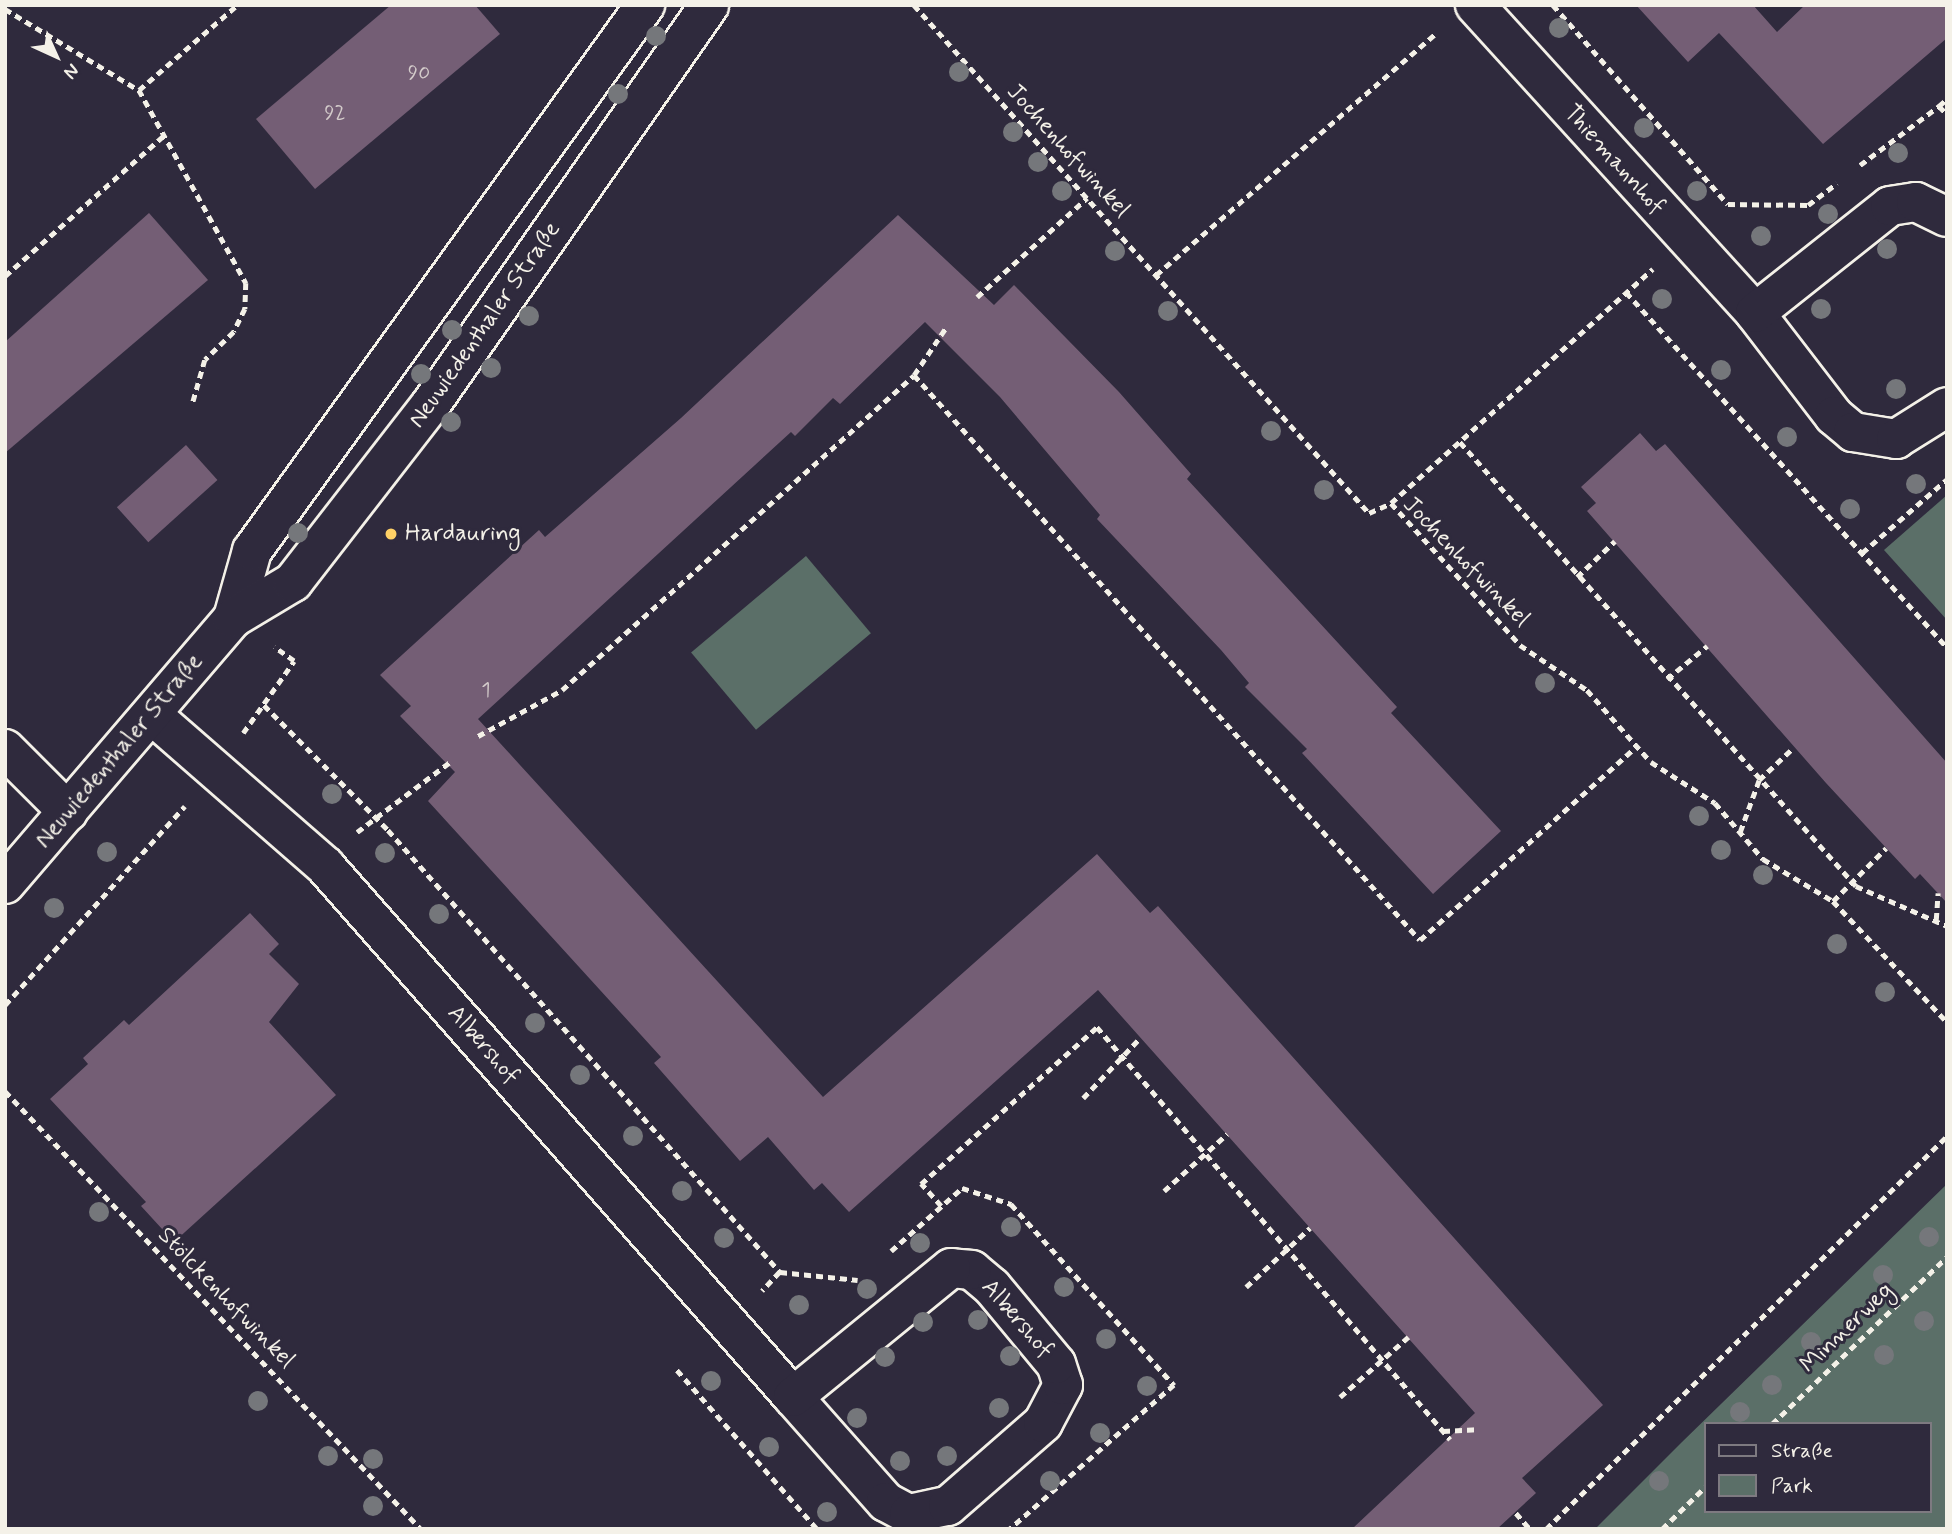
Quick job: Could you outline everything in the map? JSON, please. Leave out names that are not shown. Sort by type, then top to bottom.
[{"type":"street","name":"Neuwiedenthaler Straße","points":[[233,618],[252,551],[645,5]]},
{"type":"street","name":"Neuwiedenthaler Straße","points":[[5,884],[233,618],[293,583],[431,404],[709,5]]},
{"type":"street","name":"Thiemannhof","points":[[1462,14],[1687,240],[1755,313],[1806,383],[1853,432],[1896,439],[1947,407]]},
{"type":"street","points":[[1755,313],[1890,206],[1916,202],[1947,217]]},
{"type":"street","name":"Albershof","points":[[152,715],[218,767],[325,866],[793,1397],[886,1502],[922,1514],[948,1506],[1043,1423],[1063,1385],[1056,1364],[992,1287],[972,1270],[951,1268],[793,1397]]},
{"type":"street","points":[[5,749],[68,812]]},
{"type":"path","points":[[139,90],[237,5]]},
{"type":"path","name":"Jochenhofwinkel","points":[[914,5],[1369,513],[1391,503],[1521,645],[1587,690],[1637,746],[1715,803],[1763,859],[1833,901],[1947,1023]]},
{"type":"path","points":[[1553,5],[1728,204]]},
{"type":"path","points":[[5,9],[139,90],[246,283],[245,309],[234,332],[205,360],[193,402]]},
{"type":"path","points":[[1156,275],[1462,14]]},
{"type":"path","points":[[1852,172],[1947,99]]},
{"type":"path","points":[[1939,106],[1947,114]]},
{"type":"path","points":[[5,276],[163,136]]},
{"type":"path","points":[[1391,503],[1728,204],[1808,205],[1841,180]]},
{"type":"path","points":[[977,298],[1087,198]]},
{"type":"path","points":[[1626,292],[1947,647]]},
{"type":"path","points":[[478,736],[562,690],[914,374],[947,326]]},
{"type":"path","points":[[914,374],[1420,940],[1637,746]]},
{"type":"path","points":[[1460,442],[1667,679],[1850,880],[1878,899],[1947,926]]},
{"type":"path","points":[[1862,553],[1947,479]]},
{"type":"path","points":[[1577,577],[1615,541]]},
{"type":"path","points":[[5,1006],[218,767],[295,661],[233,618]]},
{"type":"path","points":[[1667,679],[1707,646]]},
{"type":"path","points":[[264,705],[373,815],[780,1272],[729,1324]]},
{"type":"path","points":[[1740,832],[1759,780],[1793,748]]},
{"type":"path","points":[[325,866],[373,815],[450,762]]},
{"type":"path","points":[[1833,901],[1850,880],[1886,848]]},
{"type":"path","points":[[1936,920],[1938,894]]},
{"type":"path","points":[[941,1206],[921,1184],[1097,1027],[1385,1357],[1450,1439]]},
{"type":"path","points":[[1083,1098],[1140,1038]]},
{"type":"path","name":"Stölckenhofwinkel","points":[[5,1091],[421,1529]]},
{"type":"path","points":[[1164,1191],[1227,1135]]},
{"type":"path","points":[[1546,1529],[1947,1136]]},
{"type":"path","points":[[1246,1287],[1310,1228]]},
{"type":"path","name":"Minnerweg","points":[[1774,1422],[1947,1257]]},
{"type":"path","points":[[1340,1397],[1408,1337]]},
{"type":"path","points":[[677,1370],[817,1529]]},
{"type":"path","points":[[1443,1431],[1478,1429]]},
{"type":"path","points":[[1662,1529],[1703,1489]]},
{"type":"path","points":[[1516,1513],[1530,1529]]},
{"type":"green space","points":[[1947,495],[1947,620],[1884,550]]},
{"type":"green space","points":[[806,556],[871,633],[756,730],[691,652]]},
{"type":"green space","points":[[1947,1184],[1947,1529],[1595,1529],[1682,1442]]},
{"type":"building","points":[[391,5],[475,5],[500,34],[315,189],[256,119]]},
{"type":"building","points":[[1636,5],[1753,5],[1777,32],[1805,5],[1947,5],[1947,38],[1823,144],[1719,33],[1688,62]]},
{"type":"building","points":[[149,213],[208,280],[5,453],[5,342]]},
{"type":"building","points":[[898,215],[994,305],[1014,285],[1119,392],[1191,474],[1187,479],[1397,707],[1391,713],[1501,831],[1433,894],[1302,753],[1307,749],[1245,687],[1249,683],[1221,650],[1097,519],[1100,515],[1000,397],[925,322],[840,404],[833,398],[795,436],[791,432],[478,719],[823,1097],[1097,854],[1150,913],[1158,906],[1603,1405],[1522,1478],[1536,1493],[1497,1529],[1352,1529],[1475,1413],[1098,990],[849,1212],[822,1183],[814,1190],[768,1137],[740,1161],[654,1063],[661,1057],[428,801],[455,772],[400,716],[411,706],[380,675],[539,530],[545,537],[681,418]]},
{"type":"building","points":[[1640,433],[1656,451],[1665,444],[1947,763],[1947,903],[1920,874],[1915,879],[1826,783],[1587,511],[1596,503],[1581,487]]},
{"type":"building","points":[[186,445],[217,480],[148,542],[117,507]]},
{"type":"building","points":[[250,913],[279,944],[269,954],[299,984],[269,1022],[336,1095],[174,1242],[141,1206],[146,1202],[50,1099],[88,1064],[83,1058],[124,1020],[129,1025]]},
{"type":"place","name":"Hardauring","points":[[391,534]]}]
